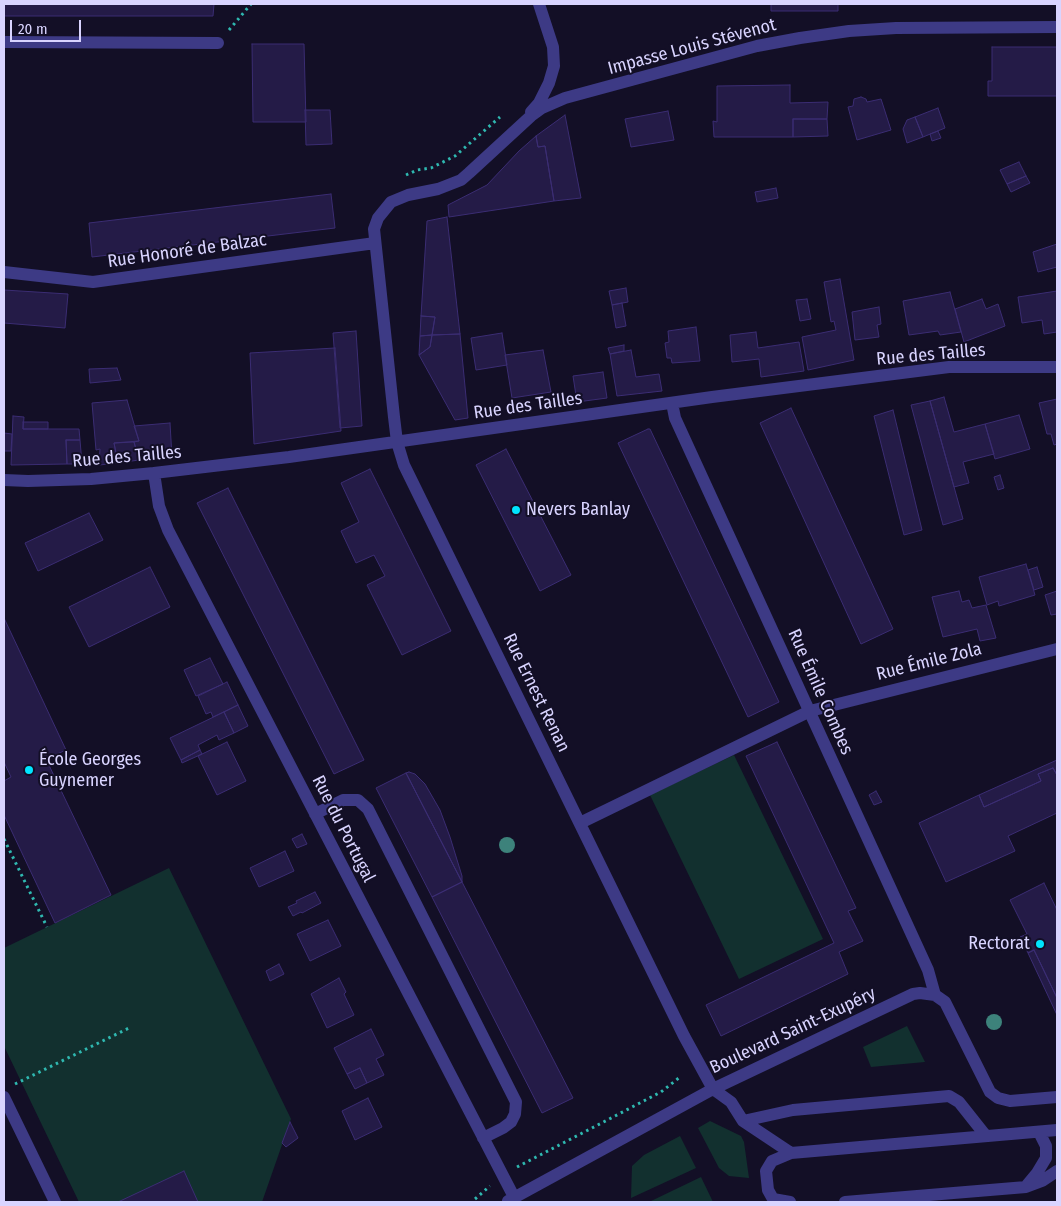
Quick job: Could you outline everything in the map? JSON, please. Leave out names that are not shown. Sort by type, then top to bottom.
[{"type":"street","points":[[523,122],[538,103],[549,83],[554,66],[553,47],[539,4]]},
{"type":"street","name":"Impasse Louis Stévenot","points":[[378,218],[391,202],[404,196],[438,189],[460,180],[523,122],[542,108],[565,98],[757,46],[800,38],[850,31],[896,28],[1057,27]]},
{"type":"street","points":[[4,42],[218,43]]},
{"type":"street","name":"Rue Ernest Renan","points":[[378,218],[374,229],[375,243],[397,442],[404,465],[684,1036],[713,1089]]},
{"type":"street","name":"Rue Honoré de Balzac","points":[[4,272],[93,282],[375,243]]},
{"type":"street","name":"Rue des Tailles","points":[[4,480],[28,481],[154,473],[949,367],[1057,367]]},
{"type":"street","name":"Rue Émile Combes","points":[[672,403],[675,418],[928,970],[935,996]]},
{"type":"street","name":"Rue du Portugal","points":[[154,473],[159,506],[168,530],[502,1175],[511,1201]]},
{"type":"street","name":"Rue Émile Zola","points":[[580,823],[810,711],[1057,650]]},
{"type":"street","points":[[315,814],[343,800],[351,799],[358,800],[368,809],[516,1102],[515,1114],[511,1122],[482,1138]]},
{"type":"street","name":"Boulevard Saint-Exupéry","points":[[511,1201],[713,1089],[913,994],[920,992],[935,996]]},
{"type":"street","points":[[935,996],[945,1002],[990,1092],[998,1098],[1010,1102],[1057,1098]]},
{"type":"street","points":[[713,1089],[731,1102],[744,1121],[791,1153]]},
{"type":"street","points":[[744,1121],[794,1110],[949,1096],[958,1102],[986,1136]]},
{"type":"street","points":[[4,1097],[55,1202]]},
{"type":"street","points":[[790,1202],[773,1199],[768,1190],[766,1171],[772,1160],[791,1153],[1057,1130]]},
{"type":"street","points":[[1026,1187],[1046,1158],[1046,1146],[1039,1132]]},
{"type":"street","points":[[845,1202],[1026,1187],[1042,1181],[1057,1171]]},
{"type":"path","points":[[218,43],[251,4]]},
{"type":"path","points":[[404,196],[400,185],[406,175],[417,170],[431,168],[456,156],[502,115]]},
{"type":"path","points":[[4,839],[47,927]]},
{"type":"path","points":[[13,1085],[129,1028]]},
{"type":"path","points":[[475,1199],[502,1175],[661,1092],[680,1076]]},
{"type":"green space","points":[[734,755],[823,939],[739,979],[650,795]]},
{"type":"green space","points":[[169,868],[291,1119],[262,1202],[79,1202],[4,1046],[4,948]]},
{"type":"green space","points":[[907,1026],[925,1062],[871,1067],[863,1047]]},
{"type":"green space","points":[[710,1121],[741,1136],[744,1142],[749,1178],[729,1176],[719,1168],[698,1128]]},
{"type":"green space","points":[[680,1136],[696,1168],[631,1198],[632,1166],[644,1155]]},
{"type":"green space","points":[[701,1177],[713,1202],[649,1202]]},
{"type":"building","points":[[4,4],[214,4],[213,16],[4,16]]},
{"type":"building","points":[[771,4],[838,4],[838,11],[771,11]]},
{"type":"building","points":[[252,44],[304,44],[306,122],[253,122]]},
{"type":"building","points":[[992,47],[1057,47],[1057,96],[988,96],[988,81],[992,81]]},
{"type":"building","points":[[790,85],[790,103],[828,102],[827,119],[793,119],[793,137],[714,137],[713,121],[717,122],[717,86]]},
{"type":"building","points":[[861,97],[866,99],[867,102],[881,99],[891,130],[857,140],[848,107],[853,106],[854,99]]},
{"type":"building","points":[[938,108],[945,128],[923,137],[915,117]]},
{"type":"building","points":[[305,110],[330,110],[332,144],[306,145]]},
{"type":"building","points":[[668,111],[674,140],[631,147],[625,119]]},
{"type":"building","points":[[565,115],[581,198],[554,201],[545,146],[538,147],[536,136]]},
{"type":"building","points":[[915,117],[923,137],[907,143],[903,129],[907,120]]},
{"type":"building","points":[[793,119],[827,119],[828,136],[793,137]]},
{"type":"building","points":[[938,131],[941,138],[932,141],[930,134]]},
{"type":"building","points":[[536,136],[538,147],[545,146],[554,201],[449,217],[448,205],[487,185]]},
{"type":"building","points":[[1019,162],[1026,176],[1007,184],[1000,170]]},
{"type":"building","points":[[1026,176],[1030,183],[1011,192],[1007,184]]},
{"type":"building","points":[[776,188],[778,198],[757,202],[755,192]]},
{"type":"building","points":[[331,194],[335,228],[92,257],[89,223]]},
{"type":"building","points":[[447,217],[460,334],[432,335],[435,317],[421,316],[427,221]]},
{"type":"building","points":[[1057,244],[1057,267],[1038,272],[1033,252]]},
{"type":"building","points":[[840,279],[854,360],[808,370],[802,337],[836,330],[834,321],[831,322],[824,282]]},
{"type":"building","points":[[626,288],[628,302],[612,305],[609,291]]},
{"type":"building","points":[[4,290],[68,294],[65,328],[4,323]]},
{"type":"building","points":[[1057,291],[1057,332],[1044,334],[1042,320],[1022,323],[1018,297]]},
{"type":"building","points":[[950,292],[961,332],[940,335],[938,331],[909,335],[903,301]]},
{"type":"building","points":[[807,299],[811,319],[800,321],[796,300]]},
{"type":"building","points":[[982,299],[986,309],[998,304],[1005,326],[964,342],[955,309]]},
{"type":"building","points":[[622,303],[626,326],[616,328],[612,305]]},
{"type":"building","points":[[879,307],[881,324],[877,325],[879,337],[855,340],[852,312]]},
{"type":"building","points":[[421,316],[435,317],[432,335],[420,336]]},
{"type":"building","points":[[696,327],[700,361],[672,363],[671,358],[667,358],[665,343],[669,342],[668,331]]},
{"type":"building","points":[[356,331],[362,426],[340,428],[333,333]]},
{"type":"building","points":[[756,332],[758,348],[799,342],[804,371],[761,377],[759,359],[732,362],[730,335]]},
{"type":"building","points":[[502,333],[507,365],[476,370],[471,338]]},
{"type":"building","points":[[460,334],[468,418],[455,420],[419,355],[430,347],[432,335]]},
{"type":"building","points":[[432,335],[430,347],[419,355],[420,336]]},
{"type":"building","points":[[624,345],[624,351],[610,354],[608,348]]},
{"type":"building","points":[[335,348],[341,431],[254,444],[250,353]]},
{"type":"building","points":[[543,350],[551,392],[512,398],[505,355]]},
{"type":"building","points":[[631,350],[636,377],[659,374],[662,391],[617,396],[610,354]]},
{"type":"building","points":[[117,368],[121,380],[90,383],[89,369]]},
{"type":"building","points":[[603,372],[607,398],[577,402],[573,376]]},
{"type":"building","points":[[944,397],[954,432],[985,424],[994,454],[963,462],[969,483],[954,487],[930,401]]},
{"type":"building","points":[[1057,399],[1057,444],[1054,445],[1051,434],[1047,434],[1039,403]]},
{"type":"building","points":[[127,400],[139,441],[114,443],[118,463],[99,465],[100,449],[96,450],[92,403]]},
{"type":"building","points":[[930,401],[963,519],[943,525],[911,405]]},
{"type":"building","points":[[791,408],[893,629],[861,644],[760,423]]},
{"type":"building","points":[[893,410],[922,530],[904,535],[874,416]]},
{"type":"building","points":[[1019,415],[1030,449],[995,459],[985,424]]},
{"type":"building","points":[[13,416],[24,417],[23,429],[79,429],[80,440],[66,440],[67,464],[11,465]]},
{"type":"building","points":[[23,422],[48,422],[48,429],[23,429]]},
{"type":"building","points":[[170,423],[172,457],[139,460],[134,442],[139,441],[134,426]]},
{"type":"building","points":[[650,429],[779,702],[748,717],[618,443]]},
{"type":"building","points":[[4,433],[12,434],[11,451],[4,451]]},
{"type":"building","points":[[66,440],[80,440],[82,464],[67,464]]},
{"type":"building","points":[[134,442],[139,460],[118,463],[114,443]]},
{"type":"building","points":[[506,449],[571,575],[540,591],[476,465]]},
{"type":"building","points":[[370,469],[451,631],[402,655],[367,585],[385,576],[374,555],[356,563],[341,531],[359,522],[341,483]]},
{"type":"building","points":[[1000,475],[1004,488],[998,490],[994,477]]},
{"type":"building","points":[[228,488],[364,760],[334,774],[197,503]]},
{"type":"building","points":[[89,513],[103,540],[38,571],[25,543]]},
{"type":"building","points":[[1026,564],[1035,595],[999,606],[998,601],[987,605],[979,577]]},
{"type":"building","points":[[150,567],[170,607],[89,647],[69,607]]},
{"type":"building","points":[[1037,567],[1043,587],[1034,590],[1028,570]]},
{"type":"building","points":[[959,591],[962,602],[969,600],[972,608],[986,605],[996,638],[980,641],[977,629],[943,637],[932,597]]},
{"type":"building","points":[[1057,591],[1057,614],[1051,615],[1045,595]]},
{"type":"building","name":"École Georges Guynemer","points":[[4,618],[66,750],[46,759],[111,895],[55,923],[4,815],[4,781],[11,777],[4,762]]},
{"type":"building","points":[[210,658],[223,684],[196,696],[184,670]]},
{"type":"building","points":[[227,682],[238,705],[213,717],[211,712],[206,714],[198,696]]},
{"type":"building","points":[[238,705],[248,726],[234,733],[224,712]]},
{"type":"building","points":[[224,712],[234,733],[219,740],[217,735],[198,745],[200,750],[181,760],[170,738]]},
{"type":"building","points":[[227,742],[246,781],[217,795],[198,756]]},
{"type":"building","points":[[777,742],[856,908],[848,911],[863,941],[839,952],[848,974],[721,1036],[706,1005],[834,943],[746,756]]},
{"type":"building","points":[[200,750],[202,754],[182,763],[181,760]]},
{"type":"building","points":[[1057,760],[1057,775],[1053,768],[1038,774],[1041,781],[984,807],[979,795]]},
{"type":"building","points":[[1053,768],[1057,775],[1057,813],[1008,836],[1015,851],[946,882],[919,823],[979,795],[984,807],[1041,781],[1038,774]]},
{"type":"building","points":[[406,773],[415,774],[425,784],[440,810],[462,876],[462,882]]},
{"type":"building","points":[[406,773],[462,882],[432,897],[376,788]]},
{"type":"building","points":[[876,791],[882,802],[874,805],[869,795]]},
{"type":"building","points":[[302,834],[307,844],[297,848],[292,839]]},
{"type":"building","points":[[285,851],[294,871],[259,887],[250,868]]},
{"type":"building","points":[[462,882],[573,1098],[542,1113],[432,897]]},
{"type":"building","name":"Rectorat","points":[[1044,883],[1057,910],[1057,998],[1034,950],[1028,953],[1020,937],[1027,934],[1010,900]]},
{"type":"building","points":[[315,892],[321,903],[293,916],[288,907]]},
{"type":"building","points":[[328,920],[341,946],[310,961],[297,934]]},
{"type":"building","points":[[1034,950],[1057,998],[1057,1015],[1028,953]]},
{"type":"building","points":[[279,964],[284,974],[270,981],[266,971]]},
{"type":"building","points":[[339,978],[354,1015],[327,1028],[311,994]]},
{"type":"building","points":[[371,1029],[384,1055],[376,1059],[384,1075],[367,1083],[360,1068],[347,1074],[334,1048]]},
{"type":"building","points":[[360,1068],[367,1083],[355,1089],[347,1074]]},
{"type":"building","points":[[368,1098],[382,1127],[355,1140],[342,1111]]},
{"type":"building","points":[[290,1122],[298,1138],[286,1147],[282,1143]]},
{"type":"building","points":[[184,1171],[198,1202],[118,1202]]},
{"type":"place","name":"Nevers Banlay","points":[[516,510]]},
{"type":"place","name":"École Georges Guynemer","points":[[29,770]]},
{"type":"place","name":"Rectorat","points":[[1040,944]]}]
